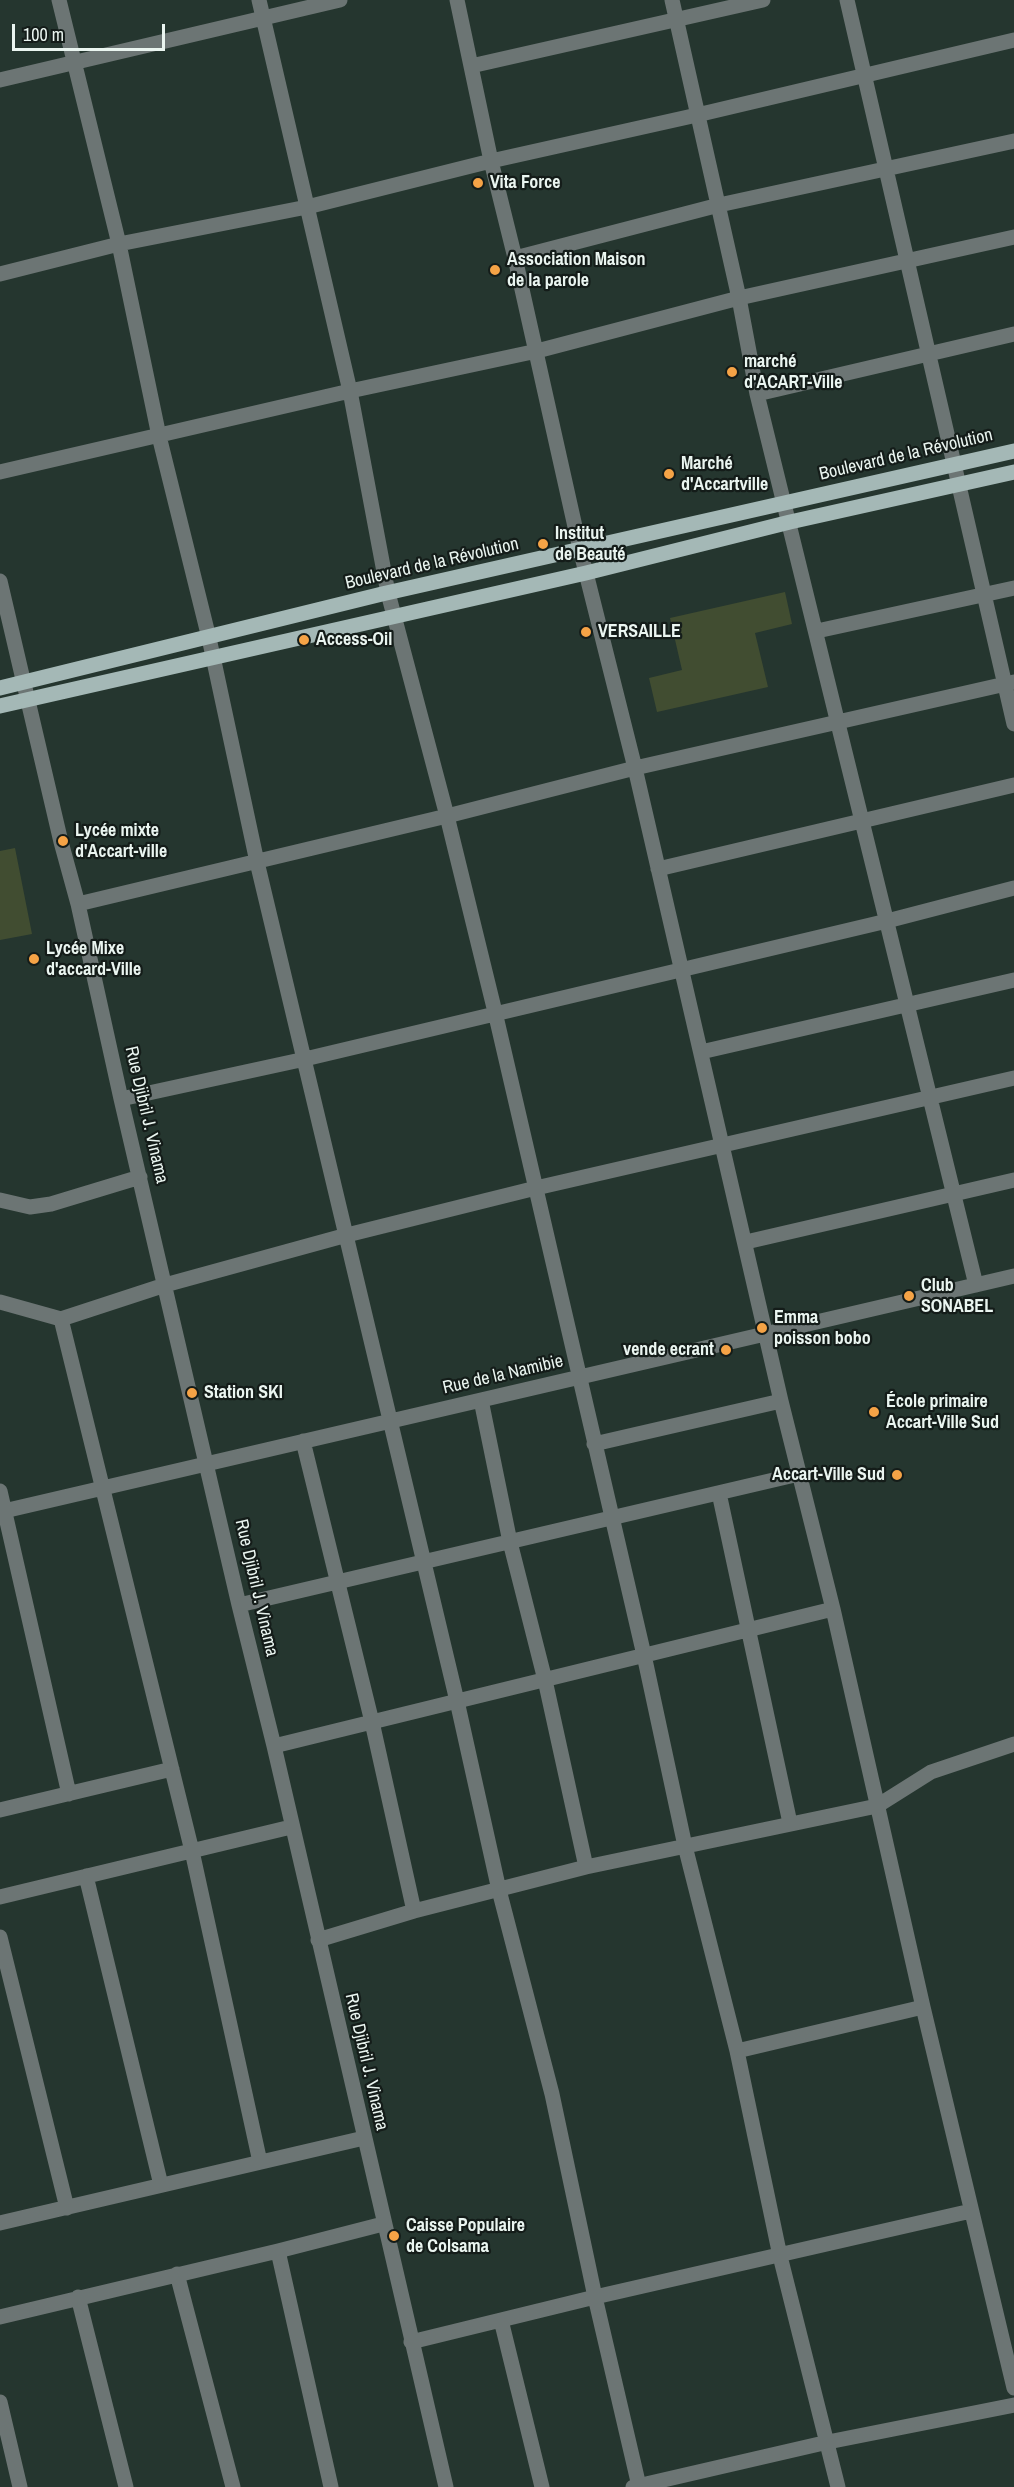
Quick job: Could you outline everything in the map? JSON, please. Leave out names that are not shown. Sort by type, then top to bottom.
[{"type":"main road","name":"Boulevard de la Révolution","points":[[0,688],[580,549],[1014,451]]},
{"type":"main road","points":[[0,706],[586,573],[790,522],[1014,472]]},
{"type":"street","points":[[59,0],[119,244],[159,436],[213,658],[257,862],[458,1701],[499,1890],[552,2094],[636,2486],[828,2442],[1014,2405]]},
{"type":"street","points":[[259,0],[350,391],[388,594],[447,816],[495,1012],[644,1655],[685,1846],[737,2051],[780,2256],[838,2487]]},
{"type":"street","points":[[0,80],[340,0]]},
{"type":"street","points":[[457,0],[491,161],[537,351],[580,549],[682,969],[781,1401],[833,1609],[923,2007],[1014,2388]]},
{"type":"street","points":[[672,0],[719,205],[757,394],[976,1285]]},
{"type":"street","points":[[471,66],[763,0]]},
{"type":"street","points":[[847,0],[954,466],[1009,683],[1014,724]]},
{"type":"street","points":[[0,274],[119,244],[308,207],[491,161],[1014,40]]},
{"type":"street","points":[[515,258],[719,205],[885,167],[1014,141]]},
{"type":"street","points":[[0,472],[350,391],[537,351],[739,298],[1014,237]]},
{"type":"street","points":[[757,394],[1014,334]]},
{"type":"street","name":"Rue Djibril J. Vinama","points":[[0,581],[78,904],[121,1099],[446,2487]]},
{"type":"street","points":[[817,631],[1014,588]]},
{"type":"street","points":[[78,904],[447,816],[634,768],[1009,683]]},
{"type":"street","points":[[658,869],[1014,785]]},
{"type":"street","points":[[121,1099],[306,1059],[495,1012],[886,921],[1014,888]]},
{"type":"street","points":[[701,1052],[1014,980]]},
{"type":"street","points":[[0,1302],[61,1319],[165,1285],[347,1235],[536,1188],[1014,1078]]},
{"type":"street","points":[[0,1200],[30,1207],[51,1204],[140,1177]]},
{"type":"street","points":[[746,1242],[1014,1180]]},
{"type":"street","name":"Rue de la Namibie","points":[[2,1511],[1014,1276]]},
{"type":"street","points":[[61,1319],[192,1851],[261,2162]]},
{"type":"street","points":[[481,1400],[510,1542],[545,1680],[586,1867]]},
{"type":"street","points":[[594,1444],[781,1401]]},
{"type":"street","points":[[303,1441],[339,1582],[414,1911]]},
{"type":"street","points":[[239,1605],[800,1474]]},
{"type":"street","points":[[0,1491],[2,1511],[69,1794]]},
{"type":"street","points":[[719,1493],[790,1823]]},
{"type":"street","points":[[274,1746],[833,1609]]},
{"type":"street","points":[[318,1940],[414,1911],[586,1867],[877,1806],[931,1772],[1014,1744]]},
{"type":"street","points":[[0,1810],[172,1769]]},
{"type":"street","points":[[0,1897],[291,1827]]},
{"type":"street","points":[[86,1876],[161,2186]]},
{"type":"street","points":[[0,1937],[67,2208]]},
{"type":"street","points":[[737,2051],[923,2007]]},
{"type":"street","points":[[0,2223],[364,2138]]},
{"type":"street","points":[[411,2342],[595,2297],[971,2211]]},
{"type":"street","points":[[0,2317],[383,2224]]},
{"type":"street","points":[[278,2251],[331,2487]]},
{"type":"street","points":[[177,2274],[233,2487]]},
{"type":"street","points":[[78,2297],[126,2487]]},
{"type":"street","points":[[501,2320],[542,2487]]},
{"type":"street","points":[[0,2402],[4,2439],[20,2487]]},
{"type":"green space","points":[[785,592],[792,624],[755,633],[768,687],[657,712],[649,678],[682,670],[670,618]]},
{"type":"green space","points":[[15,848],[32,934],[0,940],[0,851]]},
{"type":"place","name":"Vita Force","points":[[478,183]]},
{"type":"place","name":"Association Maison de la parole","points":[[495,270]]},
{"type":"place","name":"marché d'ACART-Ville","points":[[732,372]]},
{"type":"place","name":"Marché d'Accartville","points":[[669,474]]},
{"type":"place","name":"Institut de Beauté","points":[[543,544]]},
{"type":"place","name":"VERSAILLE","points":[[586,632]]},
{"type":"place","name":"Access-Oil","points":[[304,640]]},
{"type":"place","name":"Lycée mixte d'Accart-ville","points":[[63,841]]},
{"type":"place","name":"Lycée Mixe d'accard-Ville","points":[[34,959]]},
{"type":"place","name":"Club SONABEL","points":[[909,1296]]},
{"type":"place","name":"Emma poisson bobo","points":[[762,1328]]},
{"type":"place","name":"vende ecrant","points":[[726,1350]]},
{"type":"place","name":"Station SKI","points":[[192,1393]]},
{"type":"place","name":"École primaire Accart-Ville Sud","points":[[874,1412]]},
{"type":"place","name":"Accart-Ville Sud","points":[[897,1475]]},
{"type":"place","name":"Caisse Populaire de Colsama","points":[[394,2236]]}]
